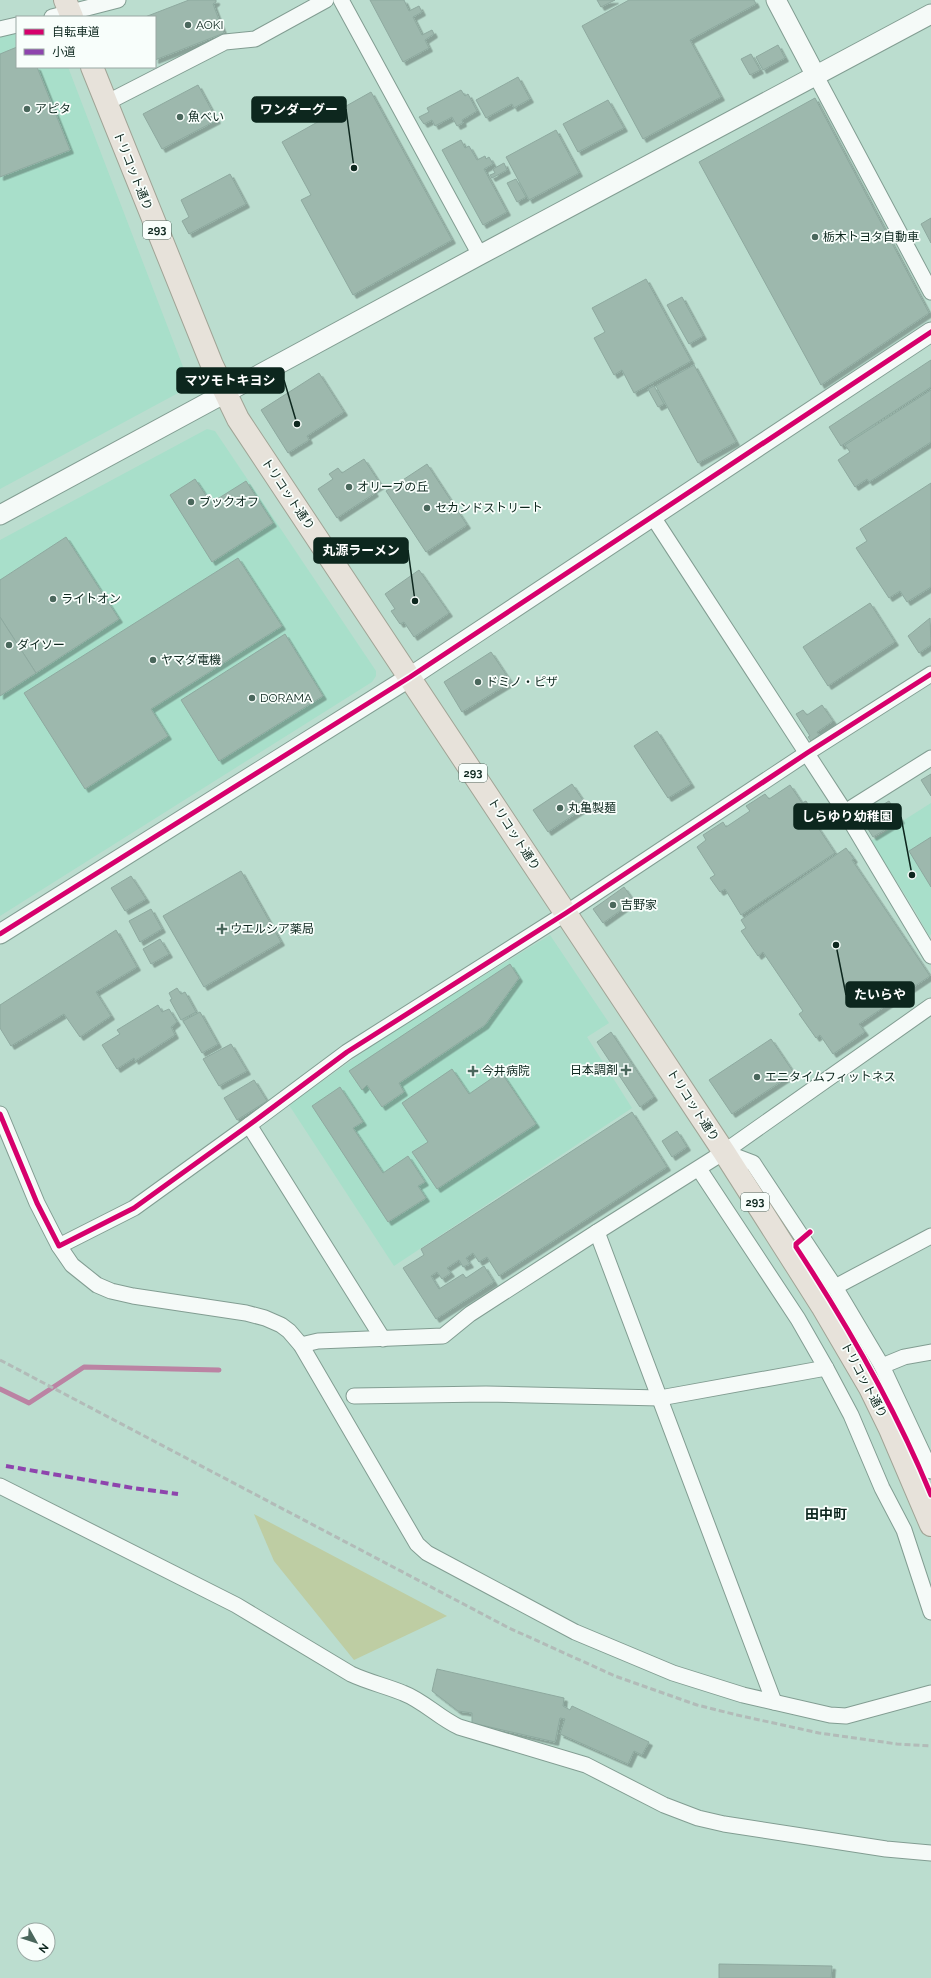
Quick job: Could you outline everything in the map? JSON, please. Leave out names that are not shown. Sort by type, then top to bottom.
[{"type":"highway","name":"トリコット通り","points":[[92,68],[212,365],[238,419],[724,1152],[870,1388],[902,1456],[931,1525]]},
{"type":"street","points":[[65,12],[118,0]]},
{"type":"street","points":[[106,103],[225,42],[255,39],[326,0]]},
{"type":"street","points":[[341,0],[480,255]]},
{"type":"street","points":[[776,0],[931,292]]},
{"type":"street","points":[[0,515],[480,255],[931,14]]},
{"type":"street","points":[[0,29],[16,25]]},
{"type":"street","points":[[0,934],[410,677],[931,332]]},
{"type":"street","points":[[653,517],[845,812],[931,956]]},
{"type":"street","points":[[59,1246],[134,1208],[347,1052],[566,913],[807,753],[931,674]]},
{"type":"street","points":[[845,812],[931,758]]},
{"type":"street","points":[[301,1345],[318,1341],[443,1336],[470,1314],[724,1152],[931,1006]]},
{"type":"street","points":[[0,1114],[37,1203],[59,1246],[72,1265],[97,1285],[111,1291],[133,1296],[246,1313],[265,1318],[281,1325],[289,1331],[301,1345],[417,1544],[427,1553],[575,1632],[673,1673],[707,1685],[830,1715],[846,1716],[931,1692]]},
{"type":"street","points":[[249,1125],[383,1339]]},
{"type":"street","points":[[724,1152],[754,1163],[835,1287],[882,1366],[931,1471]]},
{"type":"street","points":[[698,1169],[798,1319],[851,1415],[882,1488],[904,1530],[931,1612]]},
{"type":"street","points":[[597,1232],[774,1702]]},
{"type":"street","points":[[835,1287],[931,1236]]},
{"type":"street","points":[[882,1366],[904,1357],[931,1352]]},
{"type":"street","points":[[354,1396],[486,1394],[660,1398],[826,1368]]},
{"type":"street","points":[[0,1486],[236,1605],[351,1674],[367,1682],[404,1693],[419,1701],[449,1723],[459,1727],[586,1765],[664,1805],[698,1818],[724,1824],[886,1849],[931,1852]]},
{"type":"shaded area","points":[[16,33],[16,68],[68,68],[185,372],[184,382],[180,392],[0,489],[0,37]]},
{"type":"shaded area","points":[[207,429],[215,431],[376,671],[376,676],[372,682],[0,916],[0,540]]},
{"type":"shaded area","points":[[931,803],[931,934],[929,936],[914,909],[871,841]]},
{"type":"shaded area","name":"今井病院","points":[[550,935],[609,1023],[587,1037],[632,1108],[394,1266],[289,1105],[387,1035]]},
{"type":"shaded area","points":[[254,1514],[447,1616],[354,1660],[274,1561]]},
{"type":"building","name":"AOKI","points":[[189,0],[216,0],[213,4],[224,33],[156,60],[156,16],[148,16]]},
{"type":"building","points":[[370,0],[404,0],[409,11],[419,6],[422,12],[413,17],[422,35],[432,30],[434,34],[425,40],[429,48],[403,62]]},
{"type":"building","points":[[597,0],[615,0],[601,7]]},
{"type":"building","points":[[629,0],[754,0],[756,4],[690,40],[721,97],[643,139],[582,26]]},
{"type":"building","points":[[778,45],[785,58],[763,70],[756,57]]},
{"type":"building","name":"アピタ","points":[[16,47],[16,68],[37,68],[70,150],[0,177],[0,54]]},
{"type":"building","points":[[751,54],[760,70],[750,75],[741,59]]},
{"type":"building","points":[[518,77],[530,99],[514,108],[512,104],[486,118],[476,100]]},
{"type":"building","name":"魚べい","points":[[198,85],[217,120],[162,149],[143,114]]},
{"type":"building","points":[[461,90],[465,96],[468,94],[477,111],[462,120],[463,123],[457,126],[452,117],[435,126],[432,120],[424,124],[419,117],[429,112],[427,108]]},
{"type":"building","points":[[371,92],[452,240],[353,295],[301,200],[311,195],[282,142]]},
{"type":"building","name":"栃木トヨタ自動車","points":[[815,98],[929,313],[821,385],[699,162]]},
{"type":"building","points":[[608,100],[624,128],[578,152],[563,124]]},
{"type":"building","points":[[556,130],[579,173],[529,200],[506,157]]},
{"type":"building","points":[[461,140],[465,148],[469,146],[477,160],[485,156],[486,159],[489,157],[493,164],[484,169],[507,212],[483,225],[442,150]]},
{"type":"building","points":[[504,163],[507,170],[492,178],[490,175],[495,173],[493,169]]},
{"type":"building","points":[[230,174],[246,204],[189,234],[182,221],[189,217],[181,200]]},
{"type":"building","points":[[516,179],[526,197],[517,202],[507,183]]},
{"type":"building","points":[[931,218],[931,243],[921,224]]},
{"type":"building","points":[[646,279],[691,361],[634,393],[622,370],[614,375],[594,338],[605,332],[592,308]]},
{"type":"building","points":[[682,297],[703,336],[689,344],[667,305]]},
{"type":"building","points":[[931,360],[931,387],[841,446],[829,427]]},
{"type":"building","points":[[694,365],[736,442],[698,463],[656,386]]},
{"type":"building","points":[[319,373],[344,412],[307,436],[309,440],[288,453],[261,410]]},
{"type":"building","points":[[654,386],[664,404],[658,407],[648,389]]},
{"type":"building","points":[[931,390],[931,442],[869,482],[867,479],[855,487],[838,460],[850,452],[845,445]]},
{"type":"building","name":"オリーブの丘","points":[[364,459],[381,485],[373,490],[375,493],[337,518],[318,489],[333,479],[329,474],[338,468],[342,473]]},
{"type":"building","name":"セカンドストリート","points":[[427,464],[467,525],[426,552],[386,491]]},
{"type":"building","points":[[195,479],[211,503],[246,481],[273,523],[212,562],[170,495]]},
{"type":"building","points":[[931,483],[931,587],[907,602],[900,591],[889,598],[856,548],[867,541],[860,529]]},
{"type":"building","name":"ライトオン","points":[[66,537],[119,619],[36,673],[0,617],[0,580]]},
{"type":"building","name":"ヤマダ電機","points":[[238,558],[282,626],[151,709],[168,736],[85,789],[24,693]]},
{"type":"building","points":[[419,570],[449,613],[414,637],[404,622],[400,624],[391,611],[395,609],[385,594]]},
{"type":"building","points":[[870,603],[895,642],[828,686],[803,647]]},
{"type":"building","name":"ダイソー","points":[[0,617],[36,673],[0,696]]},
{"type":"building","points":[[930,618],[931,645],[919,653],[908,636]]},
{"type":"building","name":"DORAMA","points":[[285,634],[323,696],[219,761],[181,700]]},
{"type":"building","name":"ドミノ・ピザ","points":[[491,652],[511,682],[462,712],[444,682]]},
{"type":"building","points":[[822,705],[833,721],[817,732],[819,735],[811,741],[808,737],[810,736],[796,714],[803,710],[807,715]]},
{"type":"building","points":[[657,731],[691,784],[668,798],[634,746]]},
{"type":"building","points":[[931,774],[931,796],[921,780]]},
{"type":"building","name":"丸亀製麺","points":[[572,784],[587,806],[548,832],[533,810]]},
{"type":"building","points":[[790,785],[802,803],[806,801],[814,814],[811,817],[835,853],[741,915],[725,889],[720,892],[710,878],[715,875],[697,847],[706,840],[703,835],[723,822],[726,827],[750,811],[746,806],[765,794],[769,799]]},
{"type":"building","points":[[889,801],[901,820],[873,837],[863,821],[864,816]]},
{"type":"building","points":[[931,837],[931,887],[909,851]]},
{"type":"building","points":[[846,848],[854,859],[852,860],[930,976],[859,1024],[865,1032],[833,1054],[820,1035],[816,1038],[799,1014],[803,1011],[763,952],[758,956],[741,931],[746,928],[741,920]]},
{"type":"building","name":"ウエルシア薬局","points":[[241,871],[281,942],[204,987],[163,916]]},
{"type":"building","points":[[131,876],[146,899],[125,911],[111,888]]},
{"type":"building","name":"吉野家","points":[[624,887],[634,901],[603,923],[593,909]]},
{"type":"building","points":[[151,909],[162,929],[140,942],[129,921]]},
{"type":"building","points":[[116,930],[137,967],[96,992],[111,1016],[80,1037],[64,1014],[11,1046],[0,1028],[0,1005]]},
{"type":"building","points":[[160,939],[169,954],[151,964],[143,949]]},
{"type":"building","points":[[510,964],[519,978],[485,1025],[399,1083],[404,1092],[382,1107],[367,1085],[362,1090],[349,1071]]},
{"type":"building","points":[[177,988],[181,994],[185,992],[196,1012],[181,1020],[170,1000],[172,999],[169,993]]},
{"type":"building","points":[[158,1005],[162,1012],[169,1009],[177,1022],[171,1027],[175,1035],[135,1061],[134,1058],[117,1069],[102,1045],[120,1034],[117,1030]]},
{"type":"building","points":[[200,1012],[218,1044],[202,1053],[183,1021]]},
{"type":"building","name":"日本調剤","points":[[611,1032],[654,1097],[640,1107],[597,1042]]},
{"type":"building","points":[[771,1039],[794,1073],[732,1114],[709,1080]]},
{"type":"building","points":[[231,1044],[247,1071],[219,1086],[203,1059]]},
{"type":"building","points":[[452,1069],[469,1094],[501,1072],[536,1124],[437,1189],[412,1152],[428,1142],[402,1103]]},
{"type":"building","points":[[254,1080],[267,1101],[237,1120],[224,1098]]},
{"type":"building","points":[[340,1087],[363,1122],[353,1128],[383,1173],[408,1156],[425,1182],[418,1186],[426,1198],[388,1222],[312,1106]]},
{"type":"building","points":[[632,1112],[667,1167],[499,1276],[487,1257],[479,1262],[473,1253],[466,1258],[470,1264],[463,1267],[459,1260],[447,1268],[451,1273],[442,1279],[437,1272],[431,1276],[439,1289],[463,1274],[466,1278],[484,1266],[494,1282],[436,1319],[403,1268],[424,1255],[421,1249]]},
{"type":"building","points":[[677,1131],[687,1147],[672,1157],[662,1141]]},
{"type":"building","points":[[437,1669],[564,1698],[563,1706],[570,1710],[572,1706],[649,1742],[642,1755],[634,1751],[628,1764],[560,1734],[565,1719],[560,1718],[555,1742],[472,1723],[472,1713],[458,1711],[432,1691]]},
{"type":"building","points":[[719,1964],[832,1966],[831,1978],[719,1978]]},
{"type":"waterway","points":[[0,1389],[29,1403],[84,1367],[219,1370]]},
{"type":"railway","points":[[0,1360],[509,1628],[615,1676],[697,1705],[737,1715],[819,1733],[897,1744],[931,1746]]},
{"type":"marked path","points":[[6,1466],[133,1488],[178,1494]]},
{"type":"cycle path","points":[[0,934],[410,677],[931,332]]},
{"type":"cycle path","points":[[0,1114],[37,1203],[59,1246],[134,1208],[347,1052],[566,913],[807,753],[931,674]]},
{"type":"cycle path","points":[[810,1232],[796,1244],[796,1247],[870,1368],[902,1430],[931,1495]]},
{"type":"place","name":"AOKI","points":[[188,25]]},
{"type":"place","name":"アピタ","points":[[27,109]]},
{"type":"place","name":"魚べい","points":[[180,117]]},
{"type":"place","name":"ワンダーグー","points":[[354,168]]},
{"type":"place","name":"栃木トヨタ自動車","points":[[815,237]]},
{"type":"place","name":"マツモトキヨシ","points":[[297,424]]},
{"type":"place","name":"オリーブの丘","points":[[349,487]]},
{"type":"place","name":"ブックオフ","points":[[191,502]]},
{"type":"place","name":"セカンドストリート","points":[[427,508]]},
{"type":"place","name":"ライトオン","points":[[53,599]]},
{"type":"place","name":"丸源ラーメン","points":[[415,601]]},
{"type":"place","name":"ダイソー","points":[[9,645]]},
{"type":"place","name":"ヤマダ電機","points":[[153,660]]},
{"type":"place","name":"ドミノ・ピザ","points":[[478,682]]},
{"type":"place","name":"DORAMA","points":[[252,698]]},
{"type":"place","name":"丸亀製麺","points":[[560,808]]},
{"type":"place","name":"しらゆり幼稚園","points":[[912,875]]},
{"type":"place","name":"吉野家","points":[[613,905]]},
{"type":"place","name":"ウエルシア薬局","points":[[222,929]]},
{"type":"place","name":"たいらや","points":[[836,945]]},
{"type":"place","name":"日本調剤","points":[[626,1070]]},
{"type":"place","name":"今井病院","points":[[473,1071]]},
{"type":"place","name":"エニタイムフィットネス","points":[[757,1077]]},
{"type":"district","name":"田中町","points":[[826,1514]]}]
